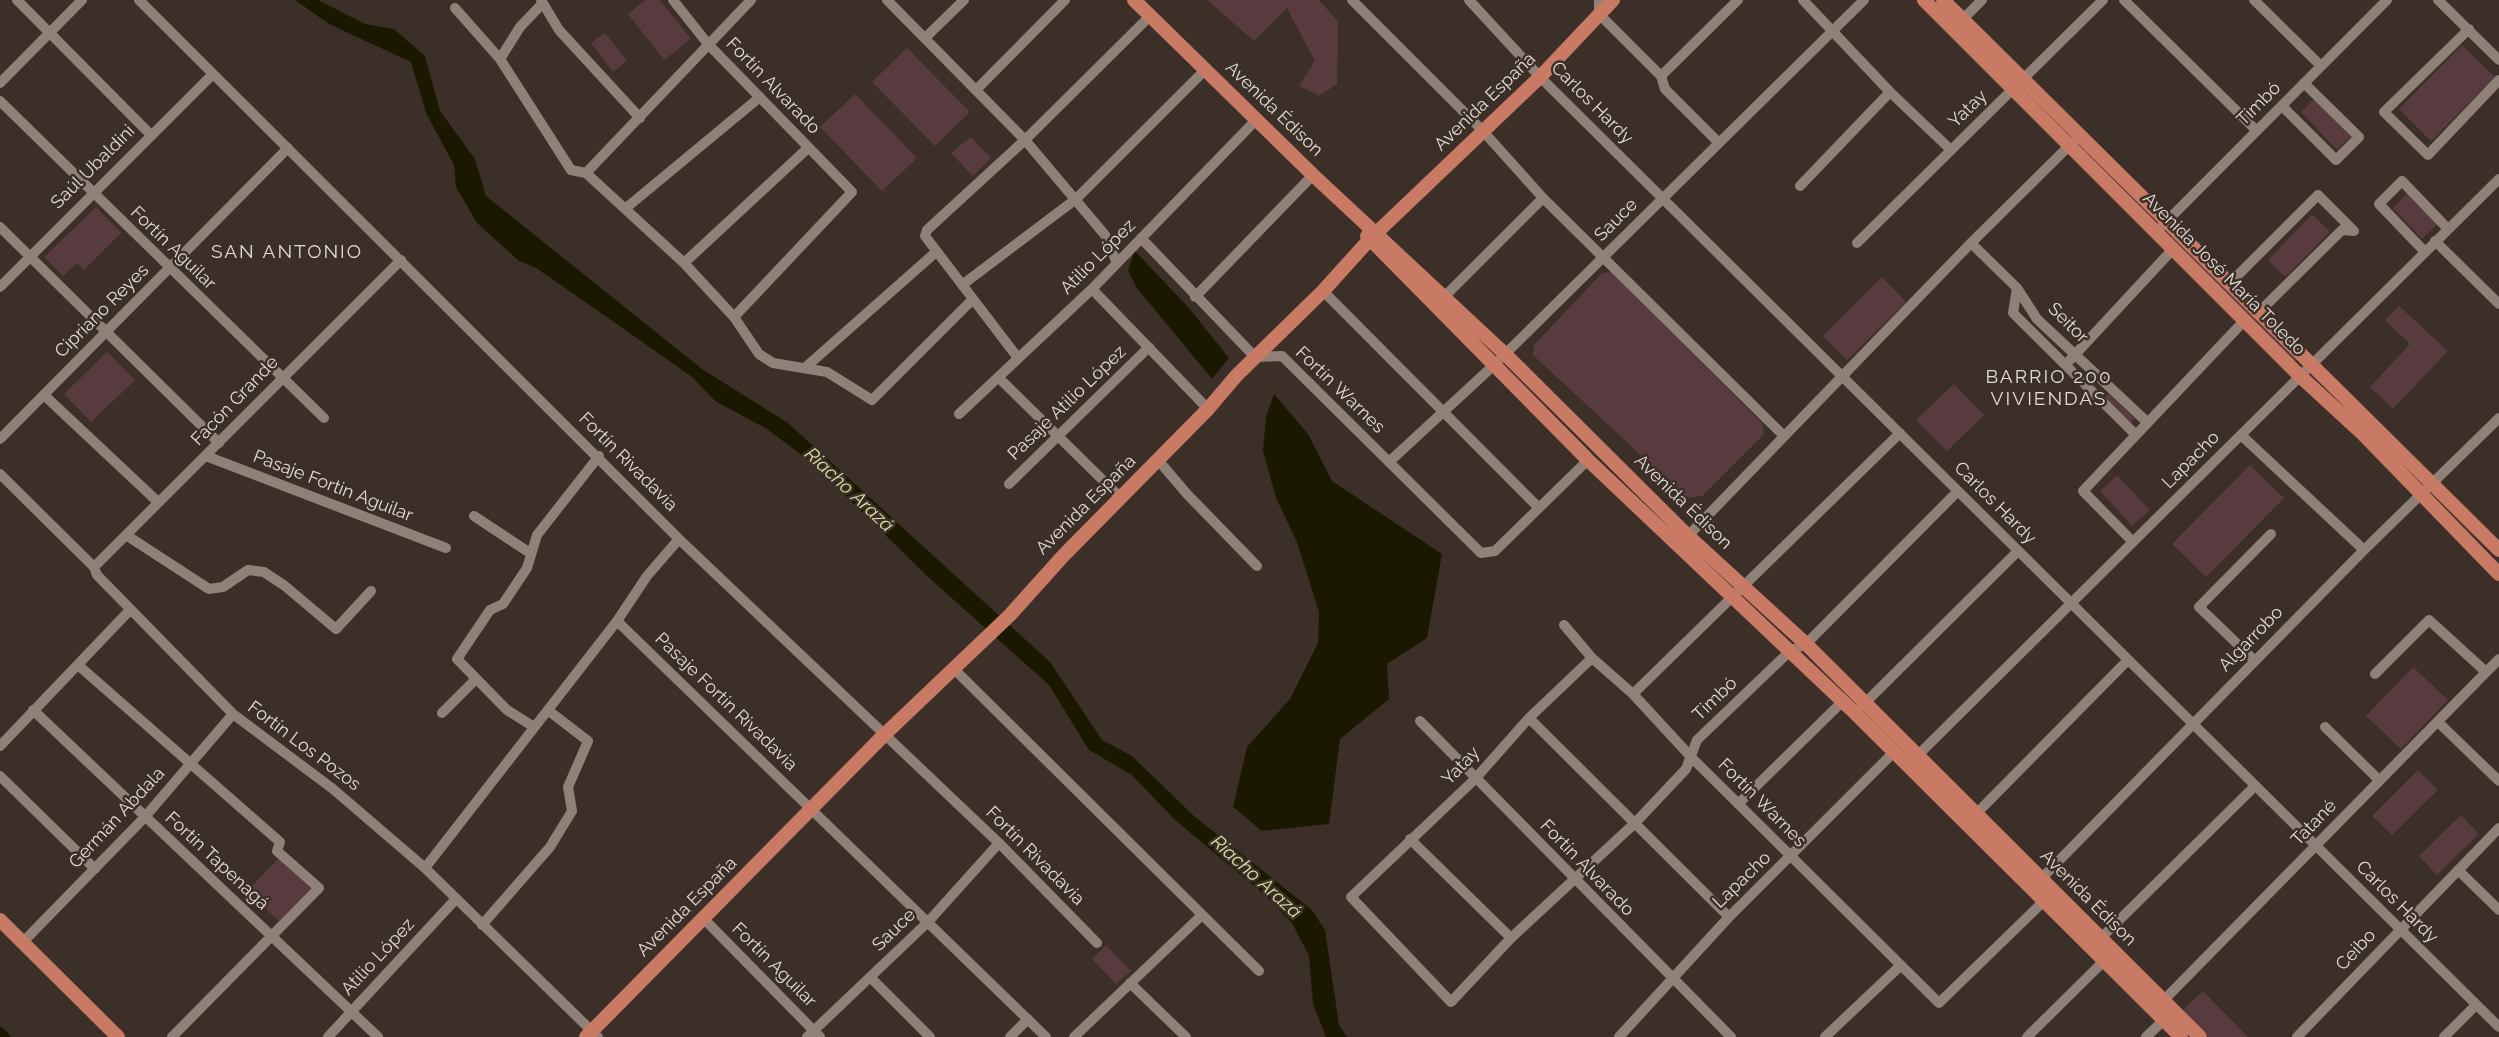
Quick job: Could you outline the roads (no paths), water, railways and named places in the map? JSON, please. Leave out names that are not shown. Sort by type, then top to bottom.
[{"type":"main road","name":"Avenida Édison","points":[[1126,0],[1255,120],[1441,301],[1505,354],[1684,541]]},
{"type":"main road","name":"Avenida Édison","points":[[1134,0],[1200,75],[1255,120]]},
{"type":"main road","name":"Avenida España","points":[[592,1035],[884,735],[988,638],[1063,556],[1208,409],[1237,375],[1323,291],[1373,236],[1541,77],[1599,7],[1613,0]]},
{"type":"main road","name":"Avenida José María Toledo","points":[[1924,0],[2080,136],[2161,227],[2172,249],[2250,317],[2311,365],[2499,550]]},
{"type":"main road","name":"Avenida José María Toledo","points":[[1943,0],[1963,19],[2069,146],[2229,284],[2250,317],[2300,376],[2363,434],[2499,574]]},
{"type":"main road","name":"Avenida Édison","points":[[1441,301],[1494,365],[1588,460],[1684,541],[1738,591],[1805,645],[1893,753],[1971,819],[2097,942],[2160,1010],[2181,1037]]},
{"type":"main road","name":"Avenida Édison","points":[[1738,591],[1790,651],[1842,702],[1859,708],[1918,755],[1971,819]]},
{"type":"main road","name":"Avenida Édison","points":[[2036,883],[2045,900],[2097,942],[2105,960],[2160,1010],[2200,1037]]},
{"type":"main road","points":[[0,920],[118,1037]]},
{"type":"street","points":[[17,0],[150,134]]},
{"type":"street","points":[[0,83],[82,0]]},
{"type":"street","name":"Fortín Rivadavia","points":[[139,0],[599,456],[679,539],[999,843],[1097,943]]},
{"type":"street","name":"Fortín Alvarado","points":[[673,0],[708,44],[852,192],[734,317]]},
{"type":"street","points":[[586,173],[751,0]]},
{"type":"street","points":[[887,0],[1025,140],[1105,235],[1116,261]]},
{"type":"street","points":[[925,38],[964,0]]},
{"type":"street","points":[[976,89],[1065,0]]},
{"type":"street","points":[[1352,0],[1482,130],[1543,198],[1784,436]]},
{"type":"street","name":"Carlos Hardy","points":[[1469,0],[1541,77],[2499,1027]]},
{"type":"street","points":[[1661,76],[1738,0]]},
{"type":"street","points":[[1803,0],[1890,92],[1951,150]]},
{"type":"street","name":"Sauce","points":[[1389,462],[1494,365],[1864,0]]},
{"type":"street","points":[[1963,19],[1982,0]]},
{"type":"street","name":"Yatay","points":[[1857,243],[2103,0]]},
{"type":"street","points":[[2124,0],[2257,131]]},
{"type":"street","points":[[2253,0],[2321,66]]},
{"type":"street","name":"Timbó","points":[[2161,227],[2387,0]]},
{"type":"street","points":[[2438,0],[2499,60]]},
{"type":"street","points":[[500,59],[520,27],[541,2],[559,30],[640,118]]},
{"type":"street","points":[[1599,7],[1661,76],[1665,89],[1719,144]]},
{"type":"street","points":[[455,8],[500,59],[571,170],[586,173],[684,263],[734,317],[760,354],[773,363],[807,366],[827,372],[872,400],[974,299]]},
{"type":"street","points":[[1018,358],[925,236],[927,230],[1025,140],[1148,18]]},
{"type":"street","points":[[2469,29],[2384,112],[2428,155],[2499,80]]},
{"type":"street","name":"Saúl Ubaldini","points":[[0,287],[150,134],[213,74]]},
{"type":"street","points":[[962,285],[1076,200],[1200,75]]},
{"type":"street","points":[[2282,106],[2336,160],[2359,137],[2304,83]]},
{"type":"street","points":[[1800,186],[1890,92]]},
{"type":"street","points":[[626,208],[760,97]]},
{"type":"street","name":"Fortín Aguilar","points":[[0,101],[324,418]]},
{"type":"street","name":"Atilio López","points":[[958,414],[1000,379],[1018,358],[1092,289],[1116,261],[1141,239],[1255,120]]},
{"type":"street","points":[[1684,541],[1971,243],[2080,136]]},
{"type":"street","name":"Cipriano Reyes","points":[[0,439],[288,148]]},
{"type":"street","points":[[684,263],[808,148]]},
{"type":"street","points":[[1195,297],[1311,177]]},
{"type":"street","name":"Lapacho","points":[[1907,766],[2499,178]]},
{"type":"street","points":[[2425,251],[2379,204],[2402,181],[2448,229]]},
{"type":"street","points":[[2133,542],[2083,491],[2250,317],[2342,230],[2354,231],[2318,195],[2229,284]]},
{"type":"street","points":[[1441,301],[1543,198]]},
{"type":"street","points":[[0,227],[219,443]]},
{"type":"street","points":[[1141,239],[1255,357]]},
{"type":"street","points":[[2435,242],[2499,304]]},
{"type":"street","name":"Seitor","points":[[1971,243],[2017,288],[2037,319],[2147,422]]},
{"type":"street","points":[[2066,365],[2172,249]]},
{"type":"street","points":[[807,366],[936,251]]},
{"type":"street","name":"Facón Grande","points":[[94,567],[401,260]]},
{"type":"street","name":"Seitor","points":[[2017,288],[2013,313],[2135,434]]},
{"type":"street","points":[[1092,289],[1208,409]]},
{"type":"street","points":[[1323,291],[1539,508],[1588,460]]},
{"type":"street","name":"Pasaje Atilio López","points":[[1009,484],[1149,347]]},
{"type":"street","name":"Fortín Warnes","points":[[1255,357],[1282,356],[1481,553],[1495,551],[1539,508]]},
{"type":"street","points":[[1000,379],[1121,498]]},
{"type":"street","points":[[44,395],[158,502]]},
{"type":"street","name":"Algarrobo","points":[[2036,883],[2254,660],[2499,418]]},
{"type":"street","points":[[1633,694],[1900,433]]},
{"type":"street","points":[[2241,435],[2364,550]]},
{"type":"street","name":"Pasaje Fortin Aguilar","points":[[206,456],[446,548]]},
{"type":"street","points":[[534,727],[507,710],[457,659],[490,610],[503,604],[527,568],[537,535],[599,456]]},
{"type":"street","points":[[1158,460],[1257,566]]},
{"type":"street","name":"Fortín Los Pozos","points":[[0,474],[94,567],[97,575],[130,610],[233,714],[333,789],[425,868],[592,1035]]},
{"type":"street","name":"Timbó","points":[[1451,1002],[1511,938],[1635,823],[1686,769],[1697,740],[1790,651],[1805,645],[1958,491]]},
{"type":"street","points":[[474,516],[530,553]]},
{"type":"street","points":[[2254,660],[2199,607],[2272,534]]},
{"type":"street","points":[[126,535],[209,589],[223,587],[248,570],[264,572],[336,629],[371,591]]},
{"type":"street","points":[[425,868],[617,621],[647,576],[679,539]]},
{"type":"street","points":[[1859,708],[2018,551]]},
{"type":"street","points":[[0,746],[130,610]]},
{"type":"street","points":[[2375,674],[2429,620],[2486,672]]},
{"type":"street","name":"Pasaje Fortín Rivadavia","points":[[617,621],[1046,1037]]},
{"type":"street","name":"Fortín Warnes","points":[[1564,625],[1592,658],[1633,694],[1692,758],[1938,1003],[2045,900]]},
{"type":"street","name":"Yatay","points":[[1451,1002],[1351,897],[1475,779],[1529,718],[1592,658]]},
{"type":"street","name":"Tatané","points":[[2146,1037],[2160,1010],[2379,780],[2499,659]]},
{"type":"street","points":[[1971,819],[2128,660]]},
{"type":"street","points":[[78,664],[280,842],[278,851],[318,888],[172,1037]]},
{"type":"street","points":[[955,670],[1259,971]]},
{"type":"street","points":[[442,713],[476,679]]},
{"type":"street","points":[[1738,804],[1842,702]]},
{"type":"street","name":"Fortín Tapenagá","points":[[33,710],[378,1037]]},
{"type":"street","points":[[481,925],[550,847],[572,811],[568,787],[587,741],[549,710]]},
{"type":"street","name":"Germán Abdala","points":[[23,942],[145,817],[233,714]]},
{"type":"street","points":[[1529,718],[1729,917]]},
{"type":"street","name":"Fortín Alvarado","points":[[1420,721],[1731,1037]]},
{"type":"street","points":[[2438,722],[2499,781]]},
{"type":"street","points":[[2325,727],[2379,780]]},
{"type":"street","name":"Lapacho","points":[[1619,1037],[1729,917],[1893,753]]},
{"type":"street","points":[[0,775],[95,869]]},
{"type":"street","points":[[2097,942],[2255,786]]},
{"type":"street","name":"Ceibo","points":[[2297,1037],[2499,828]]},
{"type":"street","points":[[1410,839],[1511,938]]},
{"type":"street","name":"Sauce","points":[[814,1035],[928,922],[999,843]]},
{"type":"street","points":[[2458,870],[2499,910]]},
{"type":"street","name":"Atilio López","points":[[328,1037],[455,900]]},
{"type":"street","points":[[1074,1037],[1202,915]]},
{"type":"street","name":"Fortín Aguilar","points":[[703,918],[814,1035]]},
{"type":"street","points":[[2027,1037],[2105,960]]},
{"type":"street","points":[[1825,1037],[1899,967]]},
{"type":"street","points":[[870,977],[930,1037]]},
{"type":"street","points":[[1130,983],[1186,1037]]},
{"type":"street","points":[[2444,1037],[2476,1004]]},
{"type":"street","points":[[1010,1037],[1028,1019]]},
{"type":"water","name":"Riacho Arazá","points":[[295,0],[318,0],[365,24],[394,29],[425,56],[440,111],[475,159],[486,196],[702,369],[788,423],[1050,662],[1102,740],[1132,756],[1194,816],[1312,910],[1325,930],[1339,1025],[1347,1037],[1326,1037],[1313,1004],[1309,956],[1292,923],[1265,895],[1175,820],[1132,775],[1089,750],[1049,685],[927,576],[811,462],[767,429],[715,401],[692,377],[536,268],[519,261],[477,223],[456,187],[454,165],[426,113],[411,62],[329,24]]},
{"type":"water","points":[[1135,251],[1189,308],[1229,358],[1212,379],[1136,287],[1128,270]]},
{"type":"water","points":[[1274,394],[1308,434],[1332,481],[1442,554],[1427,638],[1387,664],[1389,699],[1340,739],[1329,824],[1262,831],[1233,807],[1247,747],[1290,699],[1318,643],[1319,612],[1297,542],[1276,498],[1263,451],[1266,416]]},
{"type":"waterway","points":[[0,1032],[5,1037]]},
{"type":"district","name":"SAN ANTONIO","points":[[287,252]]},
{"type":"district","name":"BARRIO 200 VIVIENDAS","points":[[2049,388]]}]
